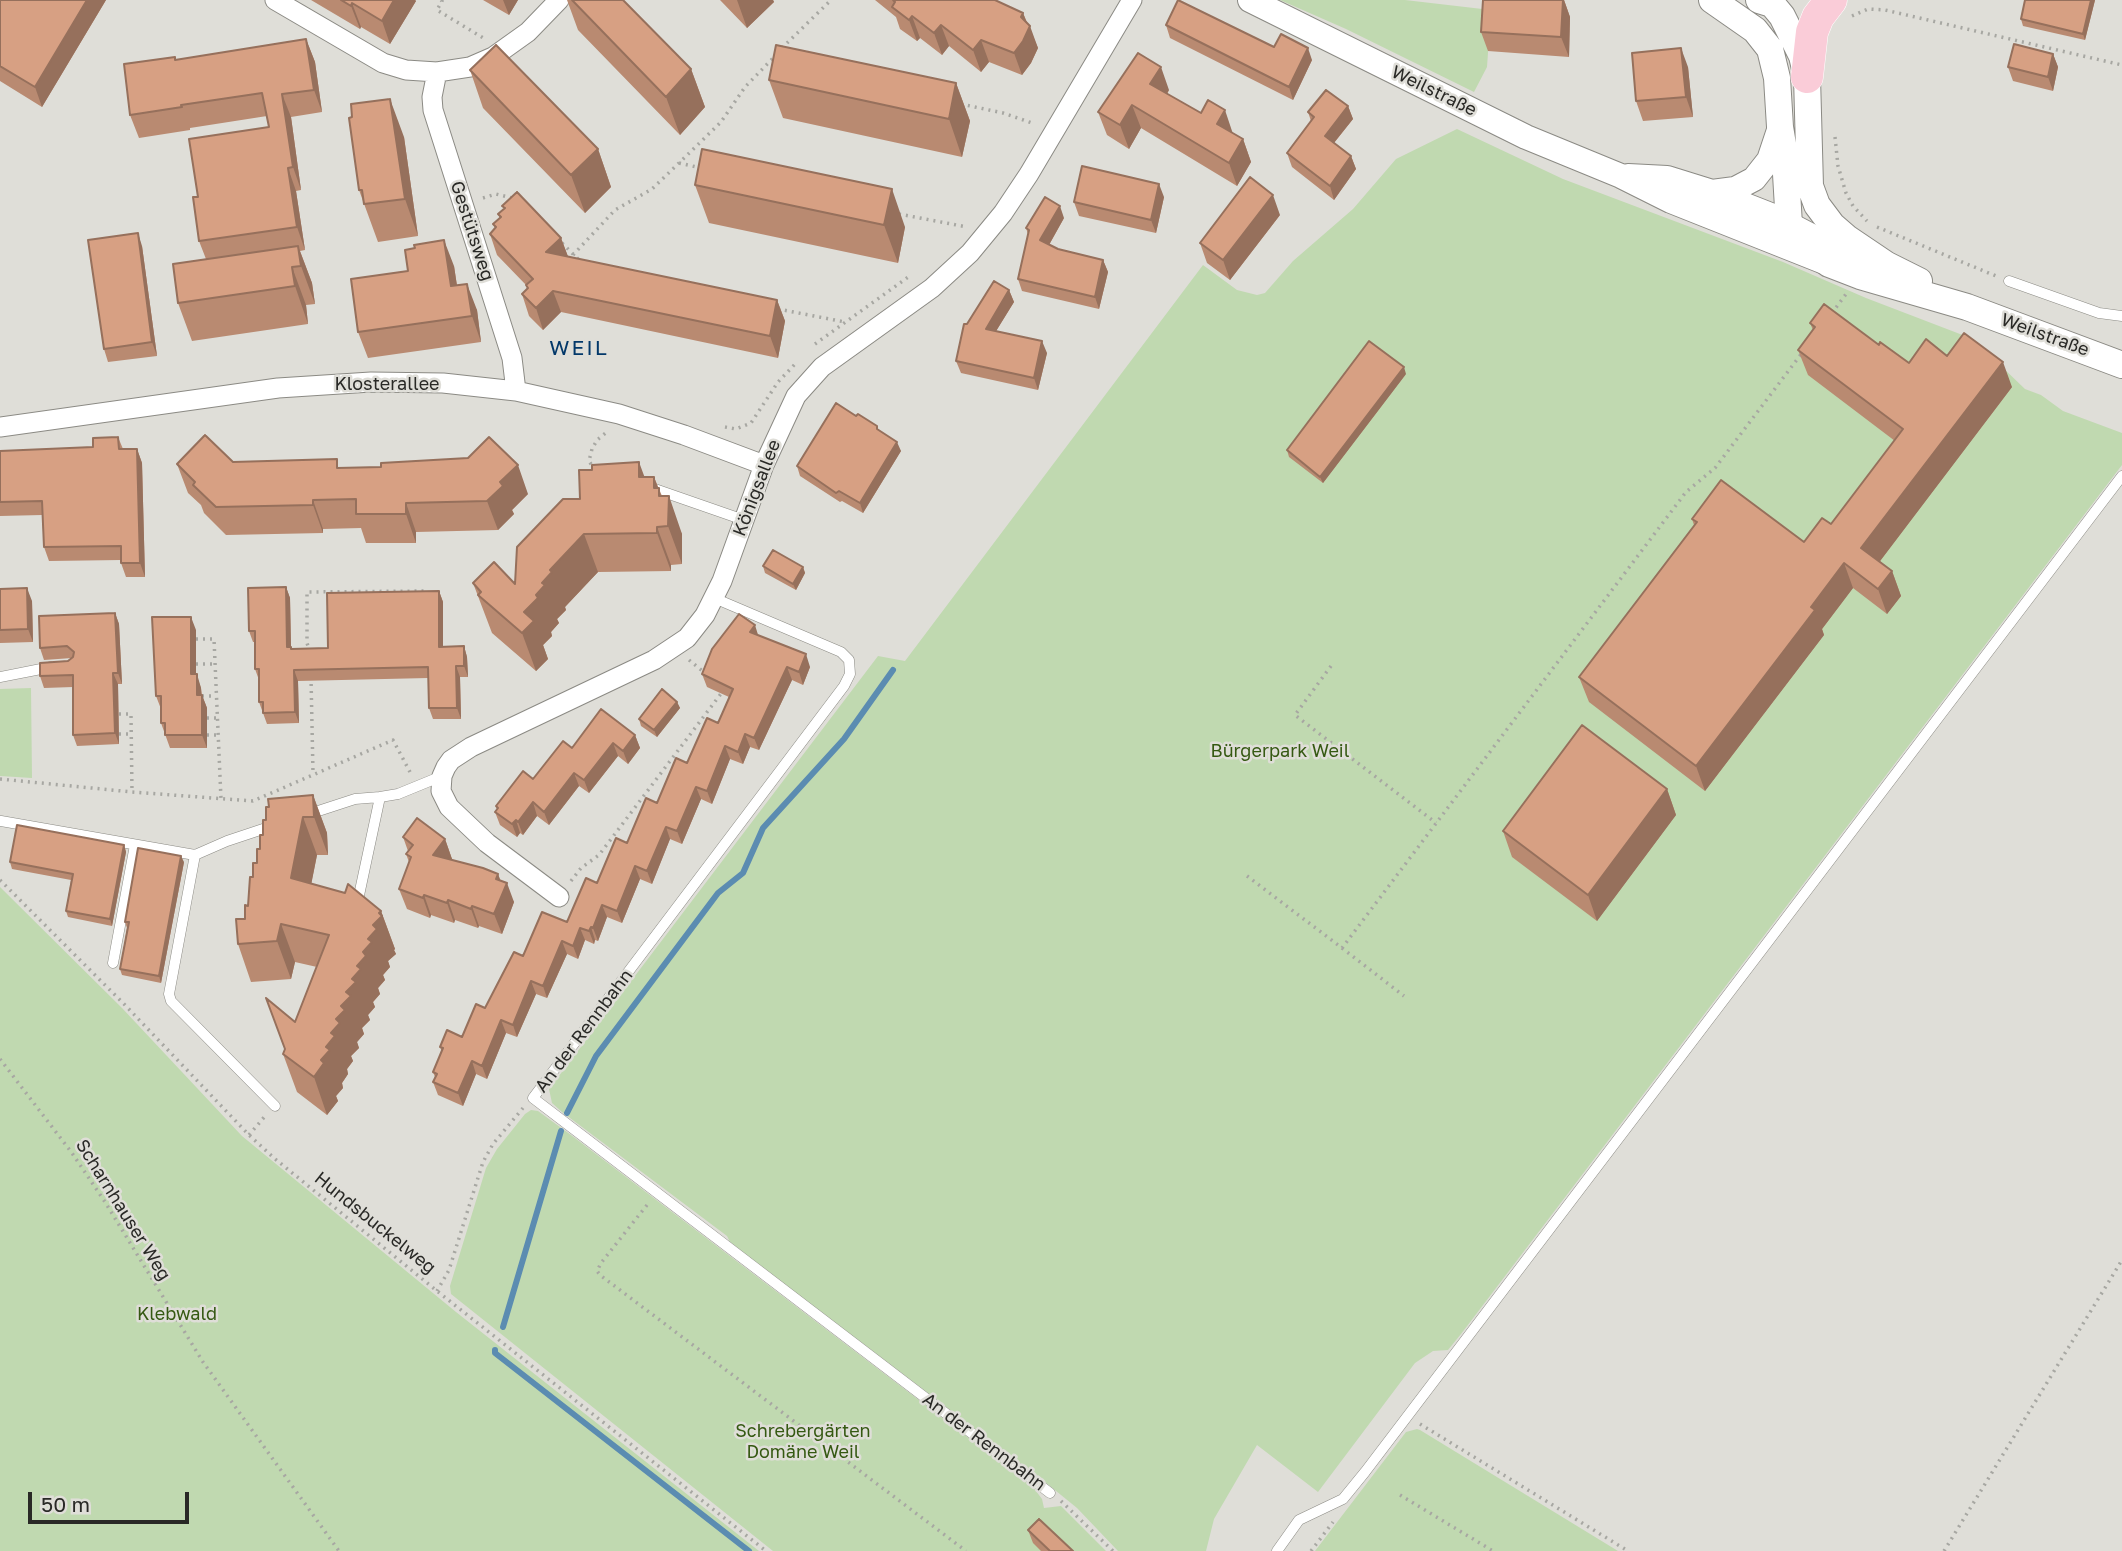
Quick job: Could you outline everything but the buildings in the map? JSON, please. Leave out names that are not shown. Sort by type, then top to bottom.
[{"type":"highway","points":[[1807,77],[1812,32],[1818,18],[1840,9]]},
{"type":"main road","points":[[1712,0],[1755,30],[1770,49],[1777,78],[1789,225],[1806,246],[1829,264]]},
{"type":"main road","points":[[1759,0],[1772,4],[1782,16],[1802,56],[1807,77],[1810,186],[1817,205],[1832,225],[1887,265]]},
{"type":"main road","name":"Weilstraße","points":[[1829,264],[1860,276],[1967,307],[2122,365]]},
{"type":"main road","name":"Weilstraße","points":[[1887,265],[1967,307]]},
{"type":"street","points":[[275,0],[383,63],[406,70],[437,72],[470,67],[504,50],[528,33],[559,0]]},
{"type":"street","name":"Königsallee","points":[[442,776],[451,760],[471,747],[654,660],[675,647],[697,626],[714,598],[764,465],[790,406],[812,376],[841,352],[945,278],[989,232],[1017,194],[1132,0]]},
{"type":"street","name":"Weilstraße","points":[[1250,0],[1526,137],[1621,176],[1661,197],[1829,264]]},
{"type":"street","name":"Gestütsweg","points":[[437,72],[432,97],[433,110],[512,358],[516,391]]},
{"type":"street","points":[[1712,192],[1735,189],[1755,179],[1769,160],[1780,127]]},
{"type":"street","name":"Weilstraße","points":[[1621,176],[1667,178],[1712,192],[1837,248],[1887,265]]},
{"type":"street","points":[[1741,229],[1789,225],[1800,216],[1810,186]]},
{"type":"street","name":"Klosterallee","points":[[0,427],[241,392],[326,384],[416,382],[516,391],[619,414],[764,465]]},
{"type":"street","points":[[442,776],[441,791],[449,807],[487,844],[559,897]]},
{"type":"lane","points":[[2009,281],[2099,313],[2122,316]]},
{"type":"lane","points":[[1277,1551],[1299,1520],[1341,1501],[1408,1416],[2122,476]]},
{"type":"lane","points":[[640,484],[744,520]]},
{"type":"lane","name":"An der Rennbahn","points":[[714,598],[841,652],[849,660],[849,674],[844,686],[533,1098],[1050,1493]]},
{"type":"lane","points":[[0,677],[58,666]]},
{"type":"lane","points":[[1,821],[195,855],[227,841],[355,799],[398,794],[442,776]]},
{"type":"lane","points":[[358,901],[380,797]]},
{"type":"lane","points":[[113,963],[135,845]]},
{"type":"lane","points":[[195,855],[169,998],[275,1106]]},
{"type":"path","points":[[441,0],[437,10],[504,50]]},
{"type":"path","points":[[573,255],[615,210],[652,189],[721,122],[745,87],[831,0]]},
{"type":"path","points":[[1840,9],[1885,10],[2122,65]]},
{"type":"path","points":[[766,65],[773,69]]},
{"type":"path","points":[[952,102],[1003,113],[1034,124],[1052,134]]},
{"type":"path","points":[[1027,134],[1040,113]]},
{"type":"path","points":[[1834,128],[1842,185],[1853,206],[1866,220],[1897,237],[2009,281]]},
{"type":"path","points":[[679,163],[706,169]]},
{"type":"path","points":[[464,205],[496,194],[520,202]]},
{"type":"path","points":[[890,212],[989,232]]},
{"type":"path","points":[[957,236],[966,226]]},
{"type":"path","points":[[556,237],[582,263]]},
{"type":"path","points":[[811,348],[916,272]]},
{"type":"path","points":[[1829,317],[1860,276]]},
{"type":"path","points":[[767,307],[845,322]]},
{"type":"path","points":[[1342,948],[1686,492],[1715,468],[1805,349]]},
{"type":"path","points":[[716,424],[736,429],[751,423],[785,374],[801,358]]},
{"type":"path","points":[[597,471],[589,461],[592,449],[597,440],[613,427],[619,414]]},
{"type":"path","points":[[409,591],[409,603]]},
{"type":"path","points":[[313,773],[307,592],[426,591],[426,603]]},
{"type":"path","points":[[196,639],[214,639],[221,799]]},
{"type":"path","points":[[675,647],[707,675]]},
{"type":"path","points":[[196,664],[215,663]]},
{"type":"path","points":[[1331,666],[1295,716],[1436,823]]},
{"type":"path","points":[[559,897],[581,868],[597,858],[724,689]]},
{"type":"path","points":[[202,696],[216,696]]},
{"type":"path","points":[[119,714],[131,714],[132,792]]},
{"type":"path","points":[[207,718],[219,718]]},
{"type":"path","points":[[119,734],[131,734]]},
{"type":"path","points":[[207,735],[219,735]]},
{"type":"path","points":[[0,779],[253,801],[393,740],[418,785]]},
{"type":"path","points":[[1247,876],[1404,996]]},
{"type":"path","name":"Hundsbuckelweg","points":[[0,880],[125,1005],[249,1135],[437,1291],[766,1551]]},
{"type":"path","name":"Scharnhauser Weg","points":[[0,1059],[72,1153],[203,1362],[339,1551]]},
{"type":"path","points":[[437,1291],[449,1270],[478,1175],[488,1153],[533,1098]]},
{"type":"path","points":[[249,1135],[275,1106]]},
{"type":"path","points":[[656,1192],[601,1263],[597,1271],[600,1275],[966,1551]]},
{"type":"path","points":[[1944,1551],[2122,1260]]},
{"type":"path","points":[[1408,1416],[1628,1551]]},
{"type":"path","points":[[1050,1493],[1074,1512],[1113,1551]]},
{"type":"path","points":[[1400,1495],[1493,1551]]},
{"type":"path","points":[[1311,1551],[1331,1527],[1341,1501]]},
{"type":"green space","points":[[1280,0],[1405,0],[1491,10],[1487,67],[1474,92]]},
{"type":"green space","name":"Bürgerpark Weil","points":[[1457,129],[1563,179],[1783,262],[1866,298],[1973,339],[2025,389],[2041,395],[2063,411],[2122,433],[2122,465],[1461,1334],[1448,1350],[1433,1351],[1415,1363],[1318,1492],[1257,1445],[1214,1519],[1206,1551],[1118,1551],[1077,1508],[1045,1482],[562,1112],[552,1103],[549,1089],[878,656],[905,661],[1203,265],[1237,290],[1257,295],[1265,293],[1293,261],[1353,209],[1396,159]]},
{"type":"green space","points":[[31,688],[32,778],[0,776],[0,689]]},
{"type":"green space","name":"Klebwald","points":[[0,887],[122,1008],[242,1136],[456,1312],[759,1551],[0,1551]]},
{"type":"green space","name":"Schrebergärten Domäne Weil","points":[[531,1110],[538,1111],[571,1135],[1033,1487],[1042,1499],[1044,1508],[1061,1506],[1106,1551],[773,1551],[451,1294],[450,1286],[486,1168],[497,1149]]},
{"type":"green space","points":[[1417,1429],[1618,1551],[1315,1551],[1406,1432]]},
{"type":"waterway","points":[[567,1113],[596,1056],[718,893],[743,873],[763,828],[844,739],[893,670]]},
{"type":"waterway","points":[[503,1327],[561,1131]]},
{"type":"waterway","points":[[495,1350],[495,1353],[749,1551]]},
{"type":"district","name":"WEIL","points":[[579,348]]}]
